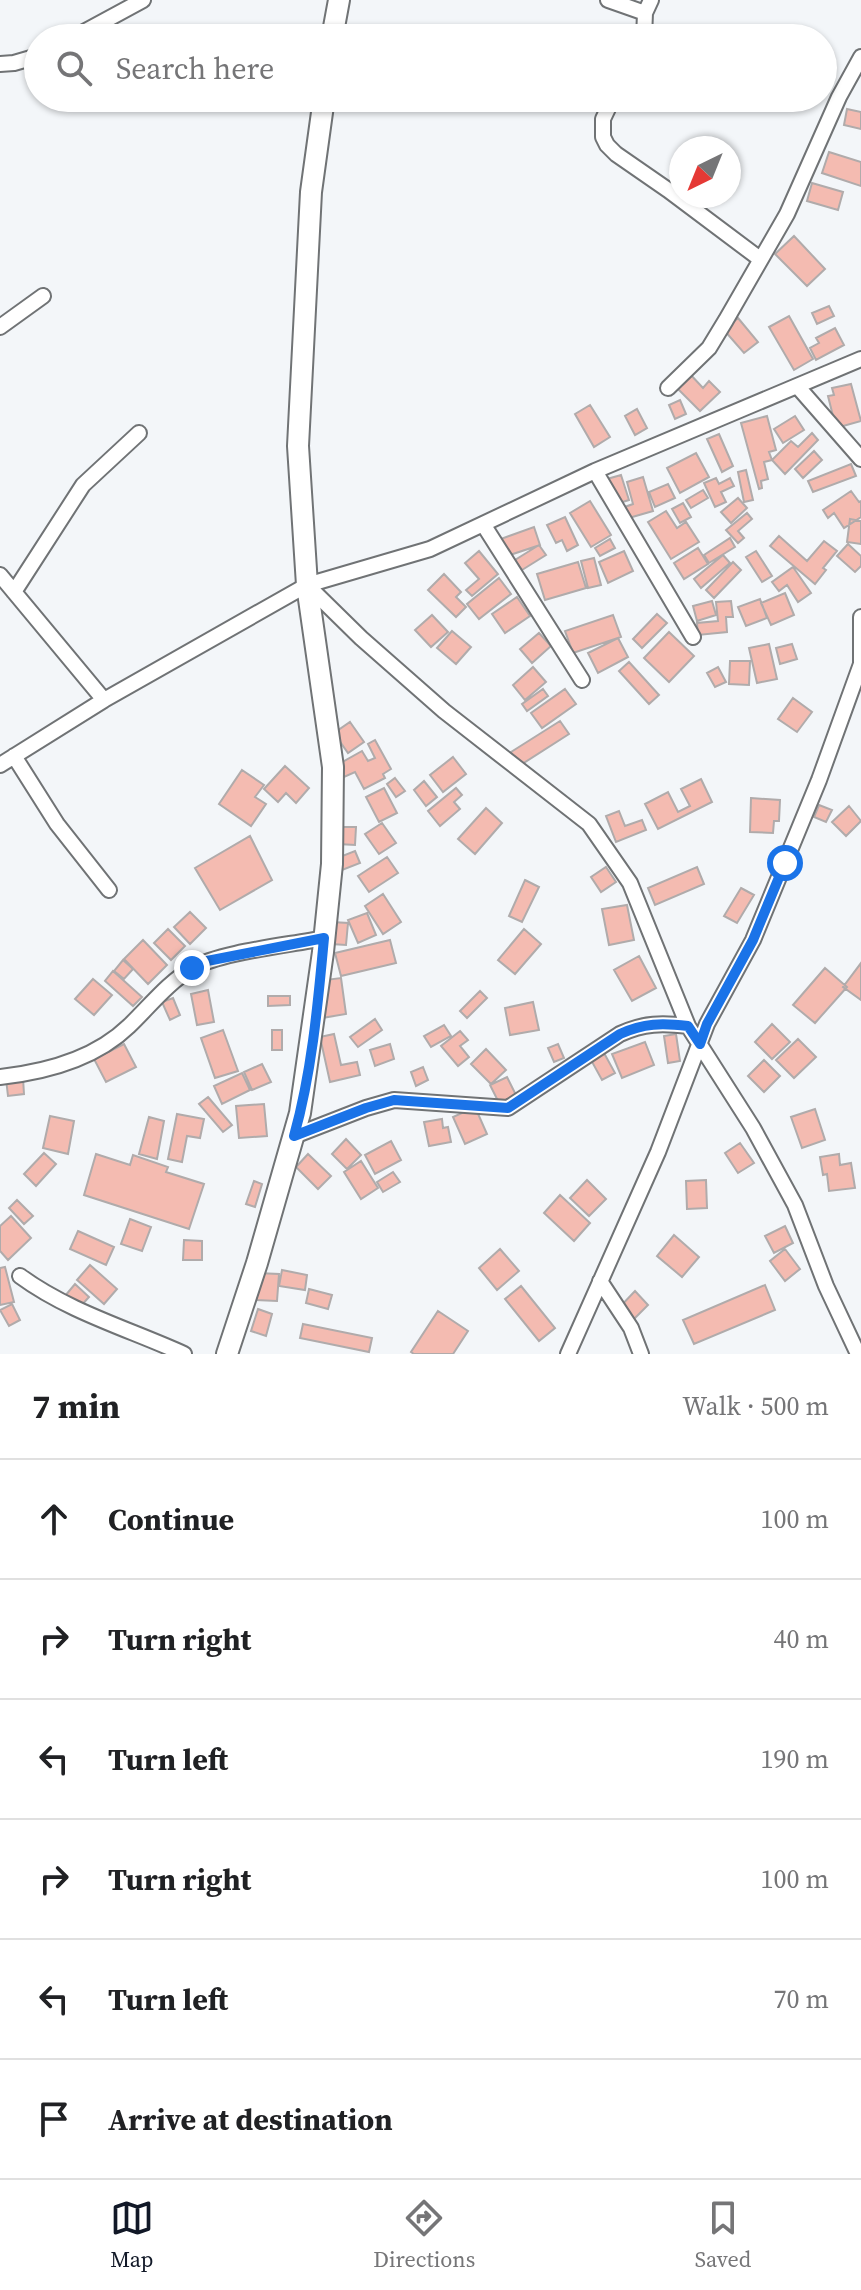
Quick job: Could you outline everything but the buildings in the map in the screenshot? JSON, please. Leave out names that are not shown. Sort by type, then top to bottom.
[{"type":"street","points":[[99,24],[143,0]]},
{"type":"street","points":[[335,24],[339,0]]},
{"type":"street","points":[[608,0],[648,7]]},
{"type":"street","points":[[837,102],[861,57]]},
{"type":"street","points":[[0,64],[24,60]]},
{"type":"street","points":[[227,1354],[300,1113],[311,1050],[332,864],[333,767],[307,585],[298,446],[311,192],[322,112]]},
{"type":"street","points":[[606,112],[603,137],[616,154],[760,259]]},
{"type":"street","points":[[668,388],[709,348],[787,214],[832,112]]},
{"type":"street","points":[[0,327],[43,296]]},
{"type":"street","points":[[0,765],[104,700],[307,585],[430,549],[595,471],[861,359]]},
{"type":"street","points":[[798,387],[861,459]]},
{"type":"street","points":[[14,592],[83,485],[139,433]]},
{"type":"street","points":[[595,471],[693,637]]},
{"type":"street","points":[[483,524],[582,680]]},
{"type":"street","points":[[0,575],[104,700]]},
{"type":"street","points":[[307,585],[361,638],[444,711],[589,824],[630,883],[688,1026],[753,1128],[795,1205],[826,1286],[858,1354]]},
{"type":"street","points":[[568,1354],[658,1152],[707,1024],[753,940],[851,696],[861,664],[861,617]]},
{"type":"street","points":[[14,756],[57,824],[109,890]]},
{"type":"street","points":[[0,1077],[19,1075],[87,1056],[126,1029],[179,977],[207,961],[324,938]]},
{"type":"street","points":[[294,1136],[394,1100],[508,1108],[620,1034],[647,1023],[688,1026]]},
{"type":"street","points":[[20,1276],[39,1290],[83,1312],[184,1354]]},
{"type":"street","points":[[600,1281],[631,1328],[641,1354]]},
{"type":"route","points":[[192,968],[207,961],[324,938],[311,1050],[294,1136],[394,1100],[508,1108],[620,1034],[647,1023],[688,1026],[700,1044],[707,1024],[753,940],[785,863]]}]
